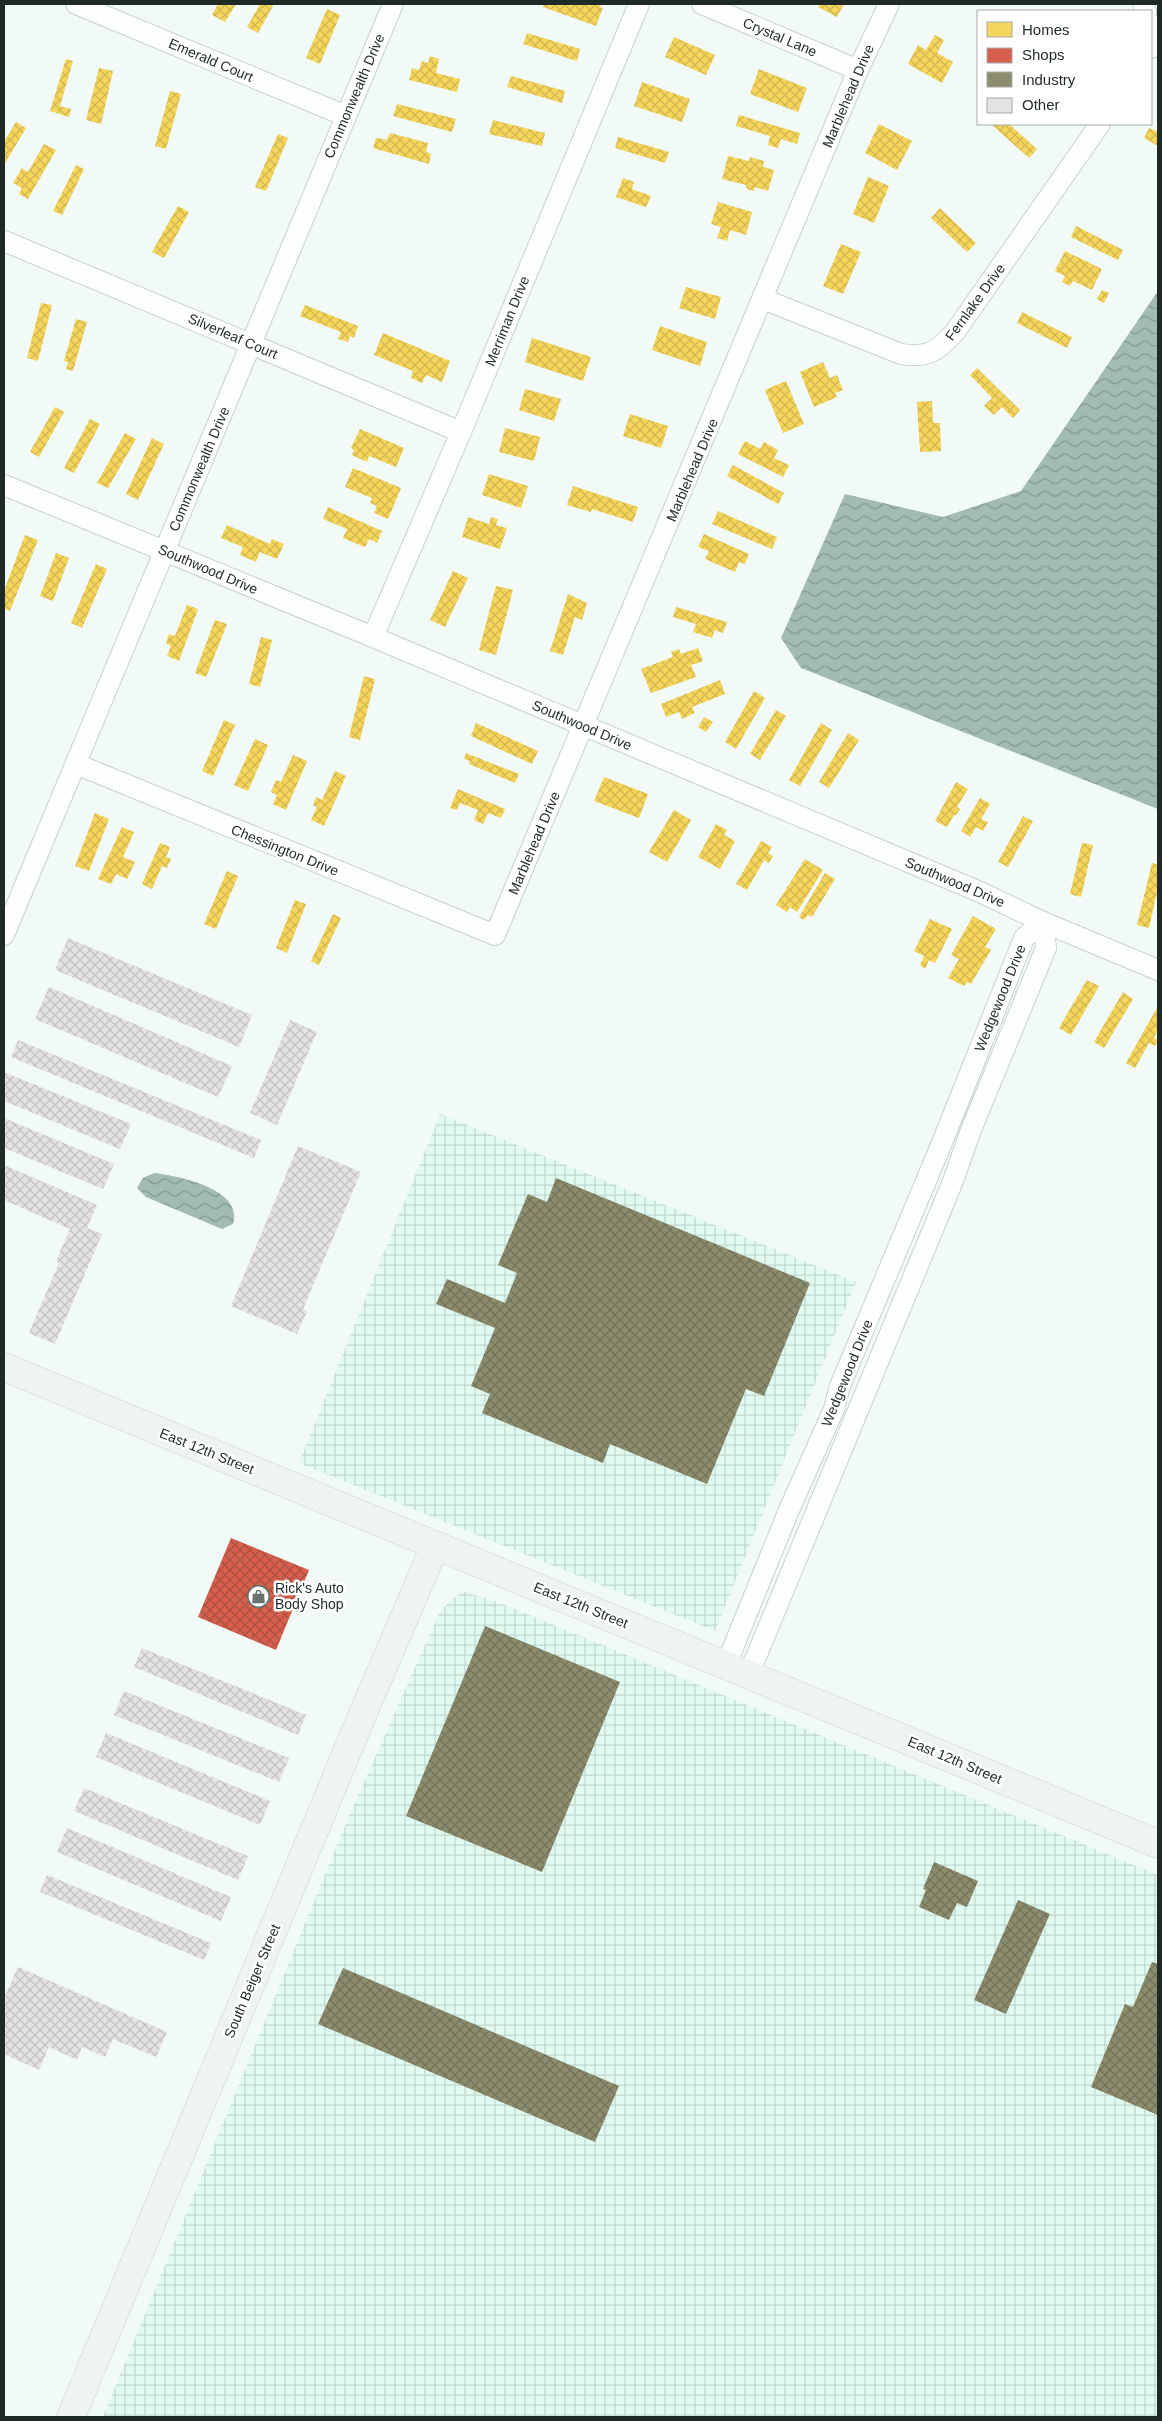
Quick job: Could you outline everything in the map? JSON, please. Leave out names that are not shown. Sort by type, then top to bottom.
[{"type":"street","name":"Emerald Court","points":[[76,4],[346,116]]},
{"type":"street","name":"Commonwealth Drive","points":[[4,935],[393,4]]},
{"type":"street","name":"Merriman Drive","points":[[373,637],[461,432],[639,4]]},
{"type":"street","name":"Crystal Lane","points":[[702,4],[858,70]]},
{"type":"street","name":"Marblehead Drive","points":[[495,936],[858,70],[889,4]]},
{"type":"street","name":"Fernlake Drive","points":[[763,299],[901,354],[918,357],[934,352],[955,332],[1099,125]]},
{"type":"street","name":"Silverleaf Court","points":[[4,241],[461,432]]},
{"type":"street","name":"Southwood Drive","points":[[4,485],[373,637],[980,892],[1043,922],[1158,970]]},
{"type":"street","name":"Chessington Drive","points":[[76,764],[495,936]]},
{"type":"street","name":"Wedgewood Drive","points":[[738,1670],[953,1181],[971,1130],[1046,948],[1043,922]]},
{"type":"street","name":"Wedgewood Drive","points":[[738,1670],[788,1510],[834,1409],[840,1386],[939,1150],[1024,938],[1043,922]]},
{"type":"street","name":"East 12th Street","points":[[4,1367],[1158,1844]]},
{"type":"street","name":"South Beiger Street","points":[[71,2417],[435,1546]]},
{"type":"shaded area","points":[[440,1114],[856,1282],[715,1631],[299,1463]]},
{"type":"shaded area","points":[[462,1591],[503,1604],[1158,1875],[1158,2417],[103,2417],[347,1821],[440,1611]]},
{"type":"water","points":[[1158,291],[1158,809],[801,668],[781,638],[845,494],[943,517],[1021,491]]},
{"type":"water","points":[[154,1173],[193,1181],[219,1193],[229,1202],[234,1212],[233,1224],[222,1229],[146,1197],[137,1188],[143,1178]]},
{"type":"building: Homes","points":[[218,4],[236,4],[225,22],[212,15]]},
{"type":"building: Homes","points":[[260,4],[274,4],[258,33],[247,27]]},
{"type":"building: Homes","points":[[544,4],[601,4],[600,7],[603,8],[596,26],[543,7]]},
{"type":"building: Homes","points":[[820,4],[844,4],[837,17],[818,7]]},
{"type":"building: Homes","points":[[327,9],[340,15],[320,64],[306,58]]},
{"type":"building: Homes","points":[[527,33],[580,49],[577,61],[523,44]]},
{"type":"building: Homes","points":[[935,35],[944,40],[937,53],[953,62],[942,83],[908,64],[918,45],[926,50]]},
{"type":"building: Homes","points":[[674,37],[715,55],[706,75],[665,57]]},
{"type":"building: Homes","points":[[430,56],[439,59],[436,73],[460,79],[457,92],[409,80],[412,68],[419,70],[422,61],[428,63]]},
{"type":"building: Homes","points":[[66,59],[73,61],[60,106],[71,109],[69,117],[50,111]]},
{"type":"building: Homes","points":[[99,68],[113,71],[101,124],[86,120]]},
{"type":"building: Homes","points":[[759,69],[807,88],[798,112],[750,94]]},
{"type":"building: Homes","points":[[511,76],[565,91],[562,103],[507,87]]},
{"type":"building: Homes","points":[[642,82],[690,99],[682,122],[634,106]]},
{"type":"building: Homes","points":[[170,91],[181,94],[166,149],[155,146]]},
{"type":"building: Homes","points":[[397,104],[456,119],[452,132],[393,116]]},
{"type":"building: Homes","points":[[739,115],[800,133],[797,144],[781,139],[778,148],[768,145],[770,136],[736,126]]},
{"type":"building: Homes","points":[[493,120],[545,133],[542,146],[489,134]]},
{"type":"building: Homes","points":[[16,122],[26,128],[4,165],[4,142]]},
{"type":"building: Homes","points":[[879,124],[912,141],[897,170],[865,153]]},
{"type":"building: Homes","points":[[992,125],[1010,125],[1037,149],[1029,158]]},
{"type":"building: Homes","points":[[1149,128],[1158,132],[1158,146],[1144,138]]},
{"type":"building: Homes","points":[[390,133],[428,143],[426,152],[431,154],[429,164],[373,148],[376,138],[387,140]]},
{"type":"building: Homes","points":[[278,134],[288,138],[266,191],[255,187]]},
{"type":"building: Homes","points":[[618,137],[669,152],[665,163],[615,148]]},
{"type":"building: Homes","points":[[44,144],[56,150],[28,199],[19,194],[22,188],[13,183],[22,168],[28,172]]},
{"type":"building: Homes","points":[[728,156],[749,161],[750,157],[764,161],[763,167],[774,170],[768,191],[755,187],[754,191],[747,189],[746,185],[722,179]]},
{"type":"building: Homes","points":[[76,165],[84,169],[62,215],[53,211]]},
{"type":"building: Homes","points":[[868,177],[889,186],[874,223],[853,214]]},
{"type":"building: Homes","points":[[623,178],[634,182],[632,189],[651,196],[646,207],[616,197]]},
{"type":"building: Homes","points":[[718,202],[752,212],[746,235],[730,230],[727,241],[717,238],[721,227],[711,224]]},
{"type":"building: Homes","points":[[178,206],[189,212],[164,258],[152,252]]},
{"type":"building: Homes","points":[[940,208],[976,243],[967,252],[931,218]]},
{"type":"building: Homes","points":[[1076,226],[1123,250],[1118,260],[1071,237]]},
{"type":"building: Homes","points":[[841,244],[861,252],[843,294],[823,286]]},
{"type":"building: Homes","points":[[1065,251],[1102,269],[1092,290],[1073,281],[1070,286],[1062,282],[1065,276],[1055,271]]},
{"type":"building: Homes","points":[[686,287],[721,297],[715,319],[679,308]]},
{"type":"building: Homes","points":[[1102,290],[1109,293],[1104,303],[1097,299]]},
{"type":"building: Homes","points":[[41,303],[52,305],[38,361],[27,358]]},
{"type":"building: Homes","points":[[305,305],[358,326],[354,338],[350,336],[348,342],[338,339],[341,332],[300,316]]},
{"type":"building: Homes","points":[[1022,312],[1072,337],[1067,348],[1017,323]]},
{"type":"building: Homes","points":[[76,319],[87,322],[73,371],[66,369],[68,362],[64,361]]},
{"type":"building: Homes","points":[[660,326],[707,342],[700,366],[652,350]]},
{"type":"building: Homes","points":[[383,333],[450,361],[442,382],[426,375],[422,383],[411,378],[413,371],[374,355]]},
{"type":"building: Homes","points":[[532,338],[591,357],[583,381],[525,362]]},
{"type":"building: Homes","points":[[823,362],[830,378],[837,375],[843,390],[835,393],[837,397],[814,407],[800,372]]},
{"type":"building: Homes","points":[[977,368],[1020,410],[1013,418],[1002,407],[994,415],[984,406],[992,398],[970,375]]},
{"type":"building: Homes","points":[[786,381],[804,424],[783,433],[765,390]]},
{"type":"building: Homes","points":[[525,389],[561,399],[554,421],[519,410]]},
{"type":"building: Homes","points":[[932,401],[933,423],[940,423],[941,451],[920,452],[917,402]]},
{"type":"building: Homes","points":[[55,407],[64,412],[39,457],[30,452]]},
{"type":"building: Homes","points":[[630,414],[668,426],[661,448],[623,436]]},
{"type":"building: Homes","points":[[90,419],[100,424],[74,473],[64,468]]},
{"type":"building: Homes","points":[[505,428],[540,437],[534,461],[499,452]]},
{"type":"building: Homes","points":[[360,429],[404,448],[396,467],[369,456],[367,462],[352,455],[354,450],[351,448]]},
{"type":"building: Homes","points":[[125,433],[136,439],[108,488],[97,483]]},
{"type":"building: Homes","points":[[152,438],[164,444],[138,500],[126,494]]},
{"type":"building: Homes","points":[[745,441],[760,449],[764,442],[778,450],[774,458],[789,465],[783,477],[738,454]]},
{"type":"building: Homes","points":[[733,465],[784,493],[778,504],[727,476]]},
{"type":"building: Homes","points":[[353,468],[401,488],[388,519],[374,513],[377,506],[370,503],[372,498],[345,487]]},
{"type":"building: Homes","points":[[489,474],[528,486],[521,508],[482,495]]},
{"type":"building: Homes","points":[[573,486],[638,507],[633,522],[592,509],[591,512],[567,505]]},
{"type":"building: Homes","points":[[328,507],[382,531],[377,543],[369,539],[365,547],[343,538],[347,529],[323,519]]},
{"type":"building: Homes","points":[[718,511],[777,537],[772,549],[712,524]]},
{"type":"building: Homes","points":[[468,517],[489,524],[491,517],[498,519],[496,525],[507,528],[500,549],[462,537]]},
{"type":"building: Homes","points":[[227,525],[270,544],[272,539],[284,544],[277,559],[260,552],[256,562],[240,555],[243,547],[221,538]]},
{"type":"building: Homes","points":[[704,534],[749,554],[745,564],[739,562],[735,572],[705,559],[709,551],[698,547]]},
{"type":"building: Homes","points":[[25,535],[38,540],[10,611],[4,608],[4,591]]},
{"type":"building: Homes","points":[[56,553],[69,558],[53,601],[40,596]]},
{"type":"building: Homes","points":[[96,564],[107,569],[82,628],[71,623]]},
{"type":"building: Homes","points":[[453,571],[468,578],[445,627],[430,620]]},
{"type":"building: Homes","points":[[496,586],[513,590],[496,655],[479,650]]},
{"type":"building: Homes","points":[[568,594],[587,603],[582,620],[575,617],[563,655],[550,651]]},
{"type":"building: Homes","points":[[187,605],[198,609],[179,661],[167,656],[171,646],[166,643],[169,634],[175,636]]},
{"type":"building: Homes","points":[[676,607],[727,622],[723,633],[715,630],[712,638],[693,632],[696,624],[673,617]]},
{"type":"building: Homes","points":[[215,620],[227,624],[206,677],[195,673]]},
{"type":"building: Homes","points":[[261,637],[272,640],[260,687],[249,684]]},
{"type":"building: Homes","points":[[698,648],[703,661],[691,665],[696,677],[651,693],[641,669],[673,657],[671,652],[679,649],[681,654]]},
{"type":"building: Homes","points":[[364,676],[375,679],[360,740],[349,737]]},
{"type":"building: Homes","points":[[720,680],[725,694],[692,707],[695,713],[682,719],[679,712],[666,717],[661,704]]},
{"type":"building: Homes","points":[[754,691],[765,698],[736,749],[725,742]]},
{"type":"building: Homes","points":[[776,710],[786,716],[760,760],[750,754]]},
{"type":"building: Homes","points":[[704,717],[713,722],[706,732],[698,727]]},
{"type":"building: Homes","points":[[224,720],[235,725],[213,776],[202,771]]},
{"type":"building: Homes","points":[[476,723],[538,751],[532,764],[471,736]]},
{"type":"building: Homes","points":[[821,723],[832,730],[800,786],[789,780]]},
{"type":"building: Homes","points":[[848,733],[859,740],[829,788],[819,782]]},
{"type":"building: Homes","points":[[255,739],[268,745],[248,791],[234,785]]},
{"type":"building: Homes","points":[[466,753],[519,774],[515,783],[469,764],[470,761],[464,759]]},
{"type":"building: Homes","points":[[293,755],[307,761],[286,810],[273,804],[277,795],[271,792],[276,780],[281,782]]},
{"type":"building: Homes","points":[[335,771],[346,776],[324,826],[311,820],[317,807],[313,805],[316,797],[322,800]]},
{"type":"building: Homes","points":[[604,777],[648,794],[639,818],[594,801]]},
{"type":"building: Homes","points":[[956,782],[968,789],[957,807],[960,809],[947,827],[935,821]]},
{"type":"building: Homes","points":[[458,789],[505,809],[501,818],[488,813],[483,824],[474,820],[478,810],[460,803],[457,810],[450,808]]},
{"type":"building: Homes","points":[[980,798],[990,804],[981,819],[988,822],[983,831],[976,827],[970,837],[961,831]]},
{"type":"building: Homes","points":[[674,810],[691,820],[667,862],[649,852]]},
{"type":"building: Homes","points":[[95,813],[109,819],[89,871],[75,866]]},
{"type":"building: Homes","points":[[1023,816],[1033,821],[1008,867],[998,862]]},
{"type":"building: Homes","points":[[716,824],[727,830],[724,835],[735,841],[720,869],[698,857]]},
{"type":"building: Homes","points":[[122,827],[134,832],[123,857],[135,862],[127,879],[116,874],[111,884],[98,879]]},
{"type":"building: Homes","points":[[761,841],[772,847],[768,853],[773,856],[769,863],[764,860],[747,890],[736,884]]},
{"type":"building: Homes","points":[[160,843],[170,847],[166,857],[171,859],[167,868],[162,866],[152,889],[142,884]]},
{"type":"building: Homes","points":[[1082,843],[1093,845],[1081,897],[1070,894]]},
{"type":"building: Homes","points":[[805,859],[823,870],[797,912],[790,907],[787,912],[776,905]]},
{"type":"building: Homes","points":[[1152,863],[1158,865],[1158,888],[1149,928],[1137,925]]},
{"type":"building: Homes","points":[[227,871],[238,876],[216,929],[204,924]]},
{"type":"building: Homes","points":[[825,873],[835,879],[812,917],[808,915],[804,920],[799,917]]},
{"type":"building: Homes","points":[[295,900],[306,904],[287,953],[276,948]]},
{"type":"building: Homes","points":[[333,914],[341,918],[319,965],[311,961]]},
{"type":"building: Homes","points":[[973,916],[996,929],[985,947],[991,950],[971,984],[967,982],[964,986],[948,978],[959,959],[951,955]]},
{"type":"building: Homes","points":[[930,919],[952,929],[935,963],[929,960],[925,969],[920,965],[924,956],[914,951]]},
{"type":"building: Homes","points":[[1087,980],[1099,986],[1071,1035],[1059,1028]]},
{"type":"building: Homes","points":[[1123,992],[1133,999],[1104,1048],[1094,1042]]},
{"type":"building: Homes","points":[[1158,1006],[1158,1030],[1154,1038],[1158,1040],[1155,1046],[1149,1043],[1135,1068],[1126,1063]]},
{"type":"building: Shops","points":[[231,1538],[309,1570],[276,1650],[198,1617]]},
{"type":"building: Industry","points":[[556,1178],[810,1283],[764,1396],[746,1389],[707,1484],[610,1444],[603,1463],[482,1413],[490,1394],[471,1386],[495,1328],[436,1304],[447,1279],[505,1303],[517,1273],[498,1265],[528,1194],[547,1202]]},
{"type":"building: Industry","points":[[485,1626],[620,1682],[542,1872],[406,1816]]},
{"type":"building: Industry","points":[[934,1862],[978,1881],[967,1907],[957,1903],[949,1920],[919,1907],[926,1890],[923,1889]]},
{"type":"building: Industry","points":[[1018,1900],[1050,1914],[1006,2014],[974,2000]]},
{"type":"building: Industry","points":[[1152,1962],[1158,1964],[1158,2115],[1091,2087],[1125,2004],[1133,2007]]},
{"type":"building: Industry","points":[[343,1968],[619,2086],[595,2142],[318,2024]]},
{"type":"building: Other","points":[[68,938],[252,1015],[239,1047],[55,970]]},
{"type":"building: Other","points":[[49,987],[232,1066],[218,1097],[35,1019]]},
{"type":"building: Other","points":[[290,1020],[317,1032],[277,1125],[250,1113]]},
{"type":"building: Other","points":[[18,1040],[261,1140],[254,1158],[11,1057]]},
{"type":"building: Other","points":[[4,1072],[131,1124],[120,1149],[4,1101]]},
{"type":"building: Other","points":[[4,1118],[114,1164],[103,1189],[4,1148]]},
{"type":"building: Other","points":[[298,1146],[361,1172],[303,1309],[307,1311],[297,1334],[231,1306]]},
{"type":"building: Other","points":[[4,1165],[97,1205],[87,1228],[102,1234],[55,1344],[29,1333],[59,1263],[56,1261],[70,1229],[4,1200]]},
{"type":"building: Other","points":[[142,1648],[306,1715],[298,1735],[134,1667]]},
{"type":"building: Other","points":[[124,1691],[289,1758],[279,1782],[114,1715]]},
{"type":"building: Other","points":[[106,1733],[270,1801],[260,1825],[96,1757]]},
{"type":"building: Other","points":[[84,1788],[248,1856],[238,1880],[74,1811]]},
{"type":"building: Other","points":[[67,1828],[231,1897],[221,1921],[57,1852]]},
{"type":"building: Other","points":[[47,1875],[211,1943],[204,1960],[40,1892]]},
{"type":"building: Other","points":[[18,1967],[167,2032],[156,2057],[113,2039],[105,2057],[82,2047],[77,2060],[49,2047],[39,2070],[4,2054],[4,1998]]},
{"type":"place","name":"Rick's Auto Body Shop","points":[[259,1596]]}]
